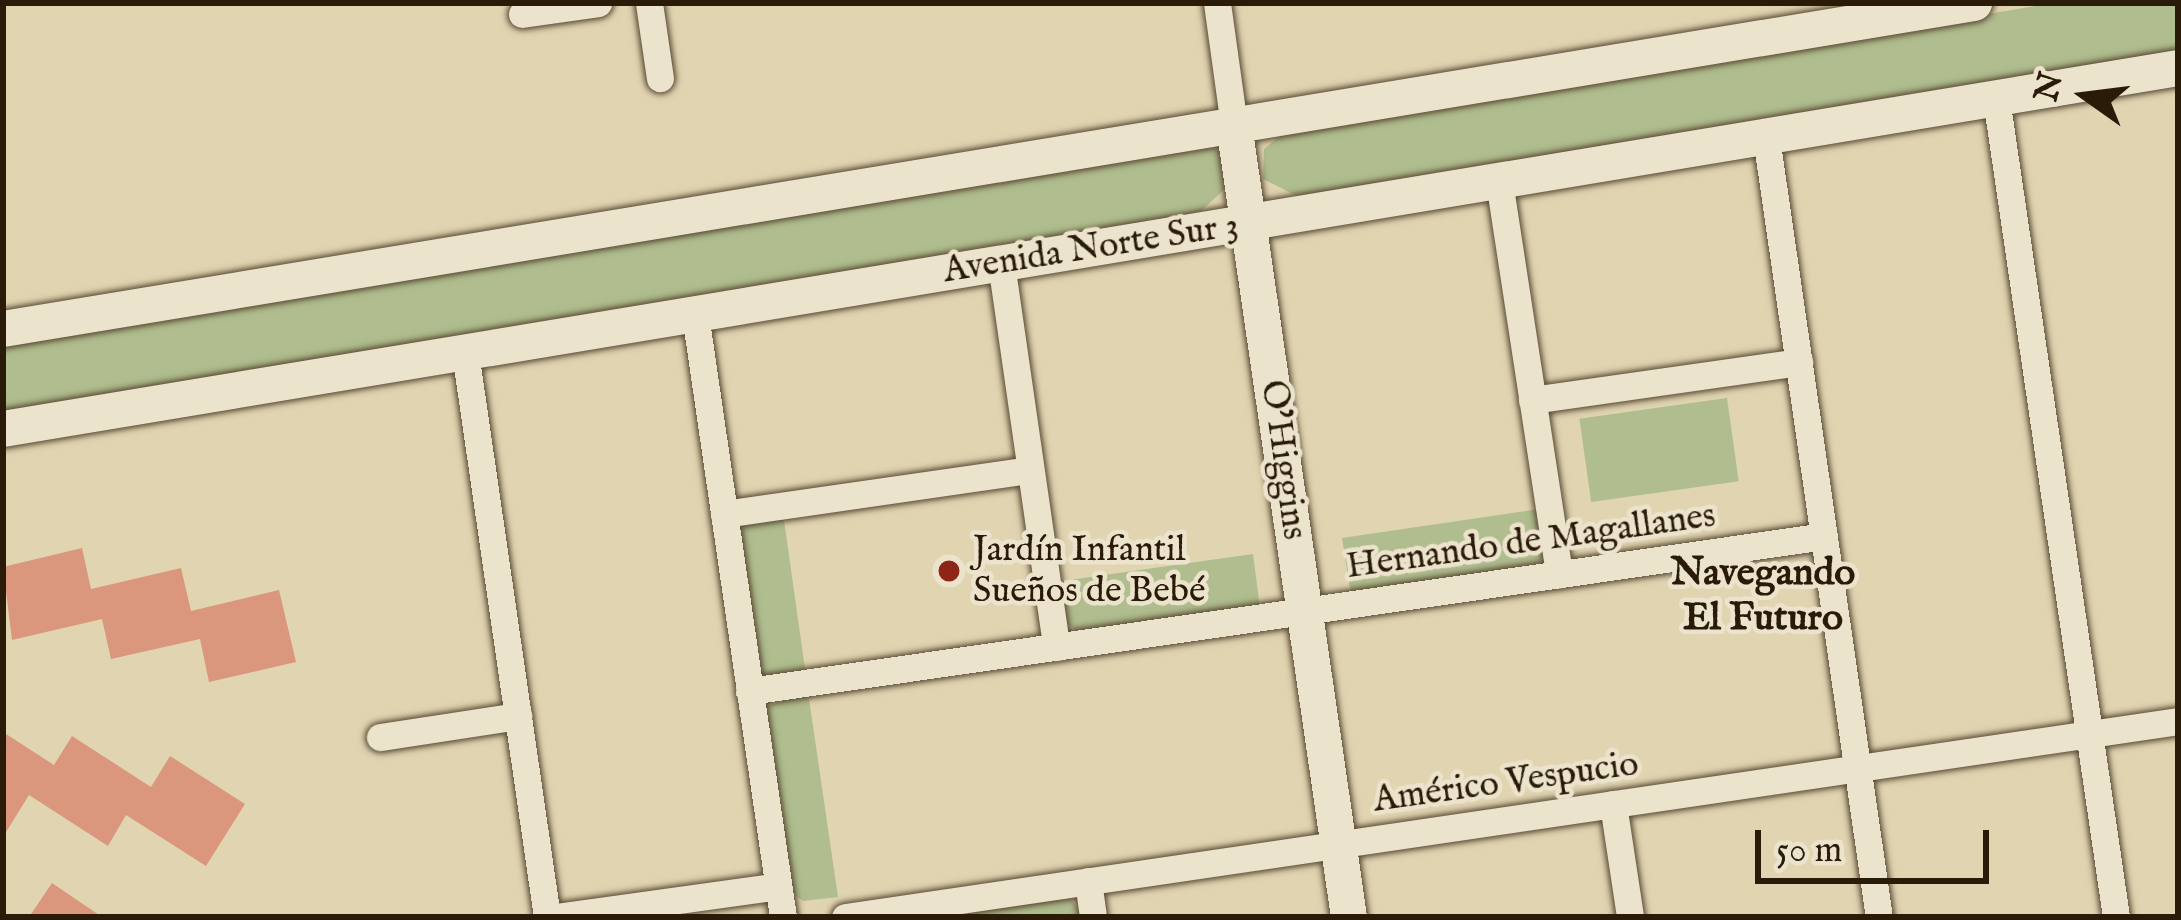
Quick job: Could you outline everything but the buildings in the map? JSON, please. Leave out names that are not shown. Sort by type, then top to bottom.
[{"type":"street","points":[[522,14],[598,3]]},
{"type":"street","points":[[649,3],[660,78]]},
{"type":"street","name":"O'Higgins","points":[[1217,3],[1349,917]]},
{"type":"street","points":[[3,329],[1909,8],[1974,3]]},
{"type":"street","name":"Avenida Norte Sur 3","points":[[3,429],[2178,68]]},
{"type":"street","points":[[1996,98],[2116,917]]},
{"type":"street","points":[[1766,137],[1879,917]]},
{"type":"street","points":[[1499,181],[1558,574]]},
{"type":"street","points":[[1001,263],[1056,647]]},
{"type":"street","points":[[695,314],[783,917]]},
{"type":"street","points":[[465,352],[551,917],[778,886]]},
{"type":"street","points":[[1532,400],[1798,362]]},
{"type":"street","points":[[724,514],[1030,470]]},
{"type":"street","name":"Hernando de Magallanes","points":[[749,691],[1824,536]]},
{"type":"street","points":[[380,736],[518,716]]},
{"type":"street","name":"Américo Vespucio","points":[[845,917],[2178,721]]},
{"type":"street","points":[[1613,804],[1630,917]]},
{"type":"street","points":[[1088,881],[1093,917]]},
{"type":"green space","points":[[2053,3],[2178,3],[2178,50],[1297,196],[1263,179],[1264,149],[1286,131]]},
{"type":"green space","points":[[1210,147],[1221,153],[1228,186],[1199,213],[3,412],[3,344]]},
{"type":"green space","points":[[1727,398],[1739,481],[1591,502],[1579,419]]},
{"type":"green space","points":[[1540,509],[1544,554],[1536,568],[1351,595],[1342,538]]},
{"type":"green space","points":[[783,513],[806,676],[764,678],[756,668],[737,535],[749,518]]},
{"type":"green space","points":[[1253,554],[1260,608],[1081,633],[1060,619],[1055,582]]},
{"type":"green space","points":[[808,692],[838,897],[803,901],[788,891],[763,708]]},
{"type":"green space","points":[[1070,898],[1084,917],[942,917]]},
{"type":"place","name":"Jardín Infantil Sueños de Bebé","points":[[949,571]]},
{"type":"district","name":"Navegando El Futuro","points":[[1763,598]]}]
